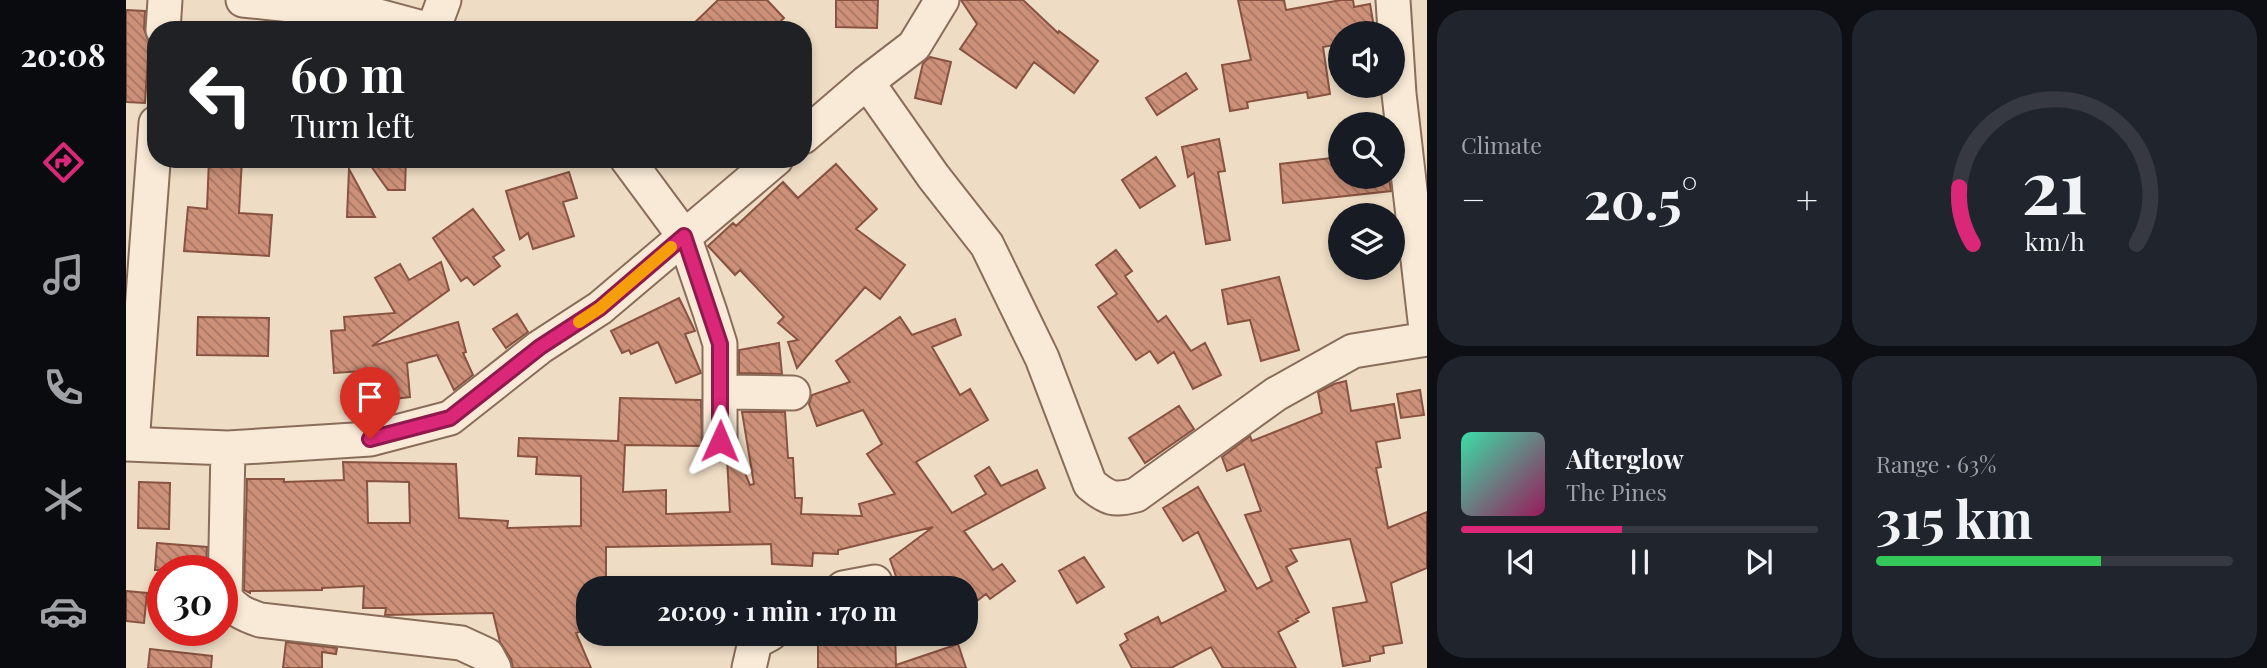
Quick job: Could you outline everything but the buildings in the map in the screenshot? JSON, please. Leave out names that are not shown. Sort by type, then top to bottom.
[{"type":"street","points":[[164,21],[165,0]]},
{"type":"street","points":[[243,0],[368,13],[398,21]]},
{"type":"street","points":[[435,21],[444,0]]},
{"type":"street","points":[[812,129],[867,82],[914,47],[942,0]]},
{"type":"street","points":[[867,82],[933,176],[987,246],[1042,358],[1090,484],[1103,495],[1118,500],[1136,495],[1276,394],[1353,351],[1427,339],[1399,94],[1393,0]]},
{"type":"street","points":[[152,168],[129,444],[228,448],[370,439],[450,418],[540,347],[600,308],[765,168]]},
{"type":"street","points":[[634,168],[684,236],[720,344],[720,441]]},
{"type":"street","points":[[721,392],[793,393]]},
{"type":"street","points":[[228,448],[225,597],[231,605],[243,614],[260,620],[461,643],[487,655],[494,668]]},
{"type":"street","points":[[749,668],[754,646]]},
{"type":"slow traffic","points":[[579,322],[600,308],[671,247]]},
{"type":"route","points":[[370,439],[450,418],[540,347],[600,308],[684,236],[720,344],[720,441]]}]
